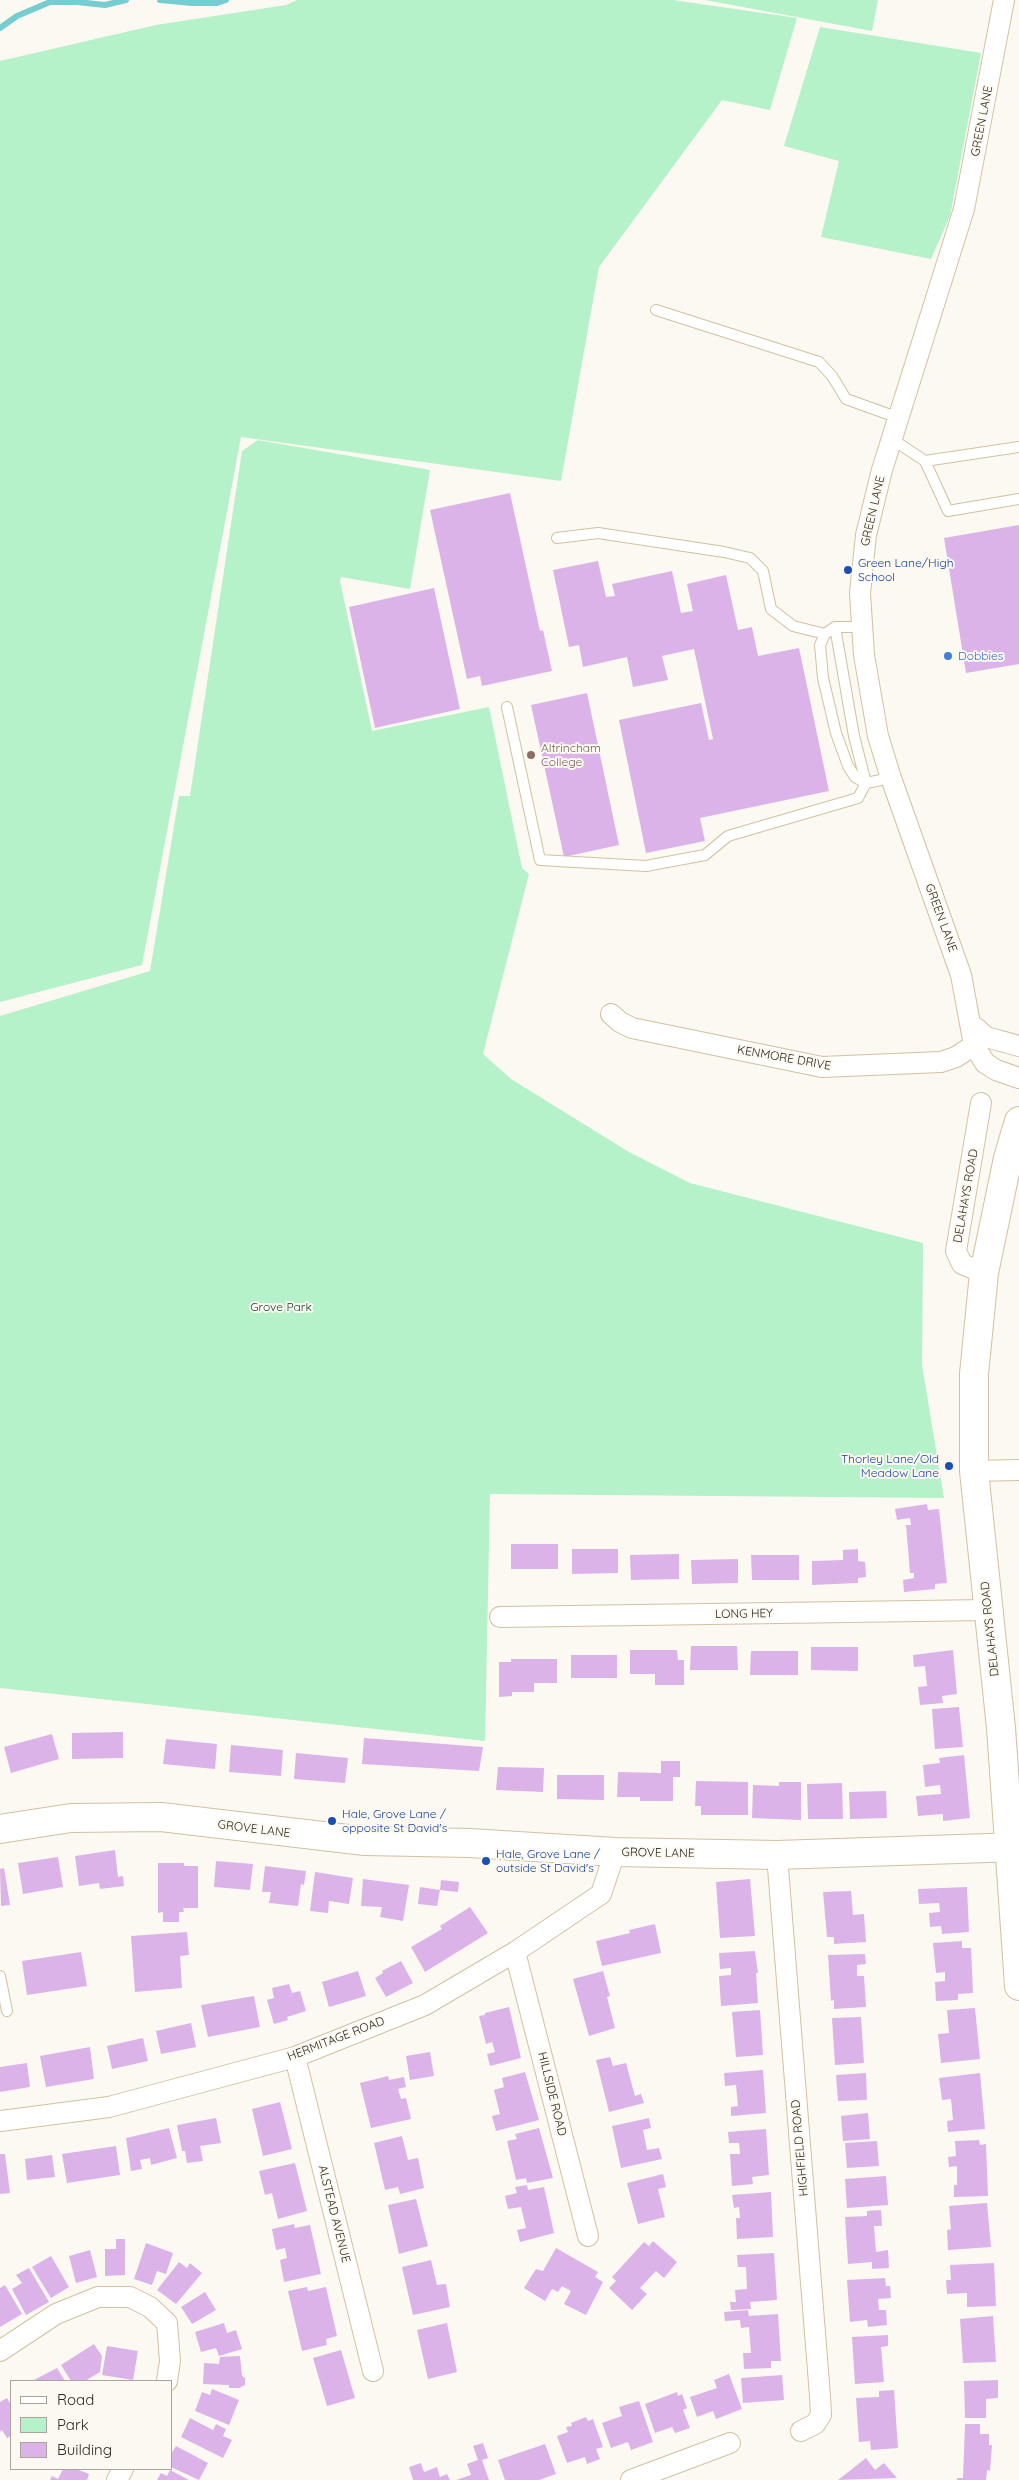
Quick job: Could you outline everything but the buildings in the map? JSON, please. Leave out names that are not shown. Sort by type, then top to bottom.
[{"type":"street","name":"GREEN LANE","points":[[1004,0],[960,229],[892,438],[866,535],[860,593],[862,627],[872,706],[891,778],[961,975],[969,1022],[980,1041],[985,1063],[996,1070],[1019,1078]]},
{"type":"street","name":"KENMORE DRIVE","points":[[611,1014],[620,1022],[632,1028],[822,1067],[941,1062],[956,1057],[980,1041]]},
{"type":"street","points":[[980,1041],[1019,1046]]},
{"type":"street","name":"DELAHAYS ROAD","points":[[981,1103],[956,1251],[962,1264],[984,1273]]},
{"type":"street","name":"DELAHAYS ROAD","points":[[1019,1121],[1008,1158],[984,1273],[974,1374],[974,1471],[1014,1848],[1019,1986]]},
{"type":"street","points":[[974,1471],[1019,1470]]},
{"type":"street","name":"LONG HEY","points":[[500,1617],[988,1610]]},
{"type":"street","name":"GROVE LANE","points":[[0,1829],[71,1818],[161,1817],[365,1841],[469,1843],[615,1852],[777,1855],[1014,1848]]},
{"type":"street","name":"HERMITAGE ROAD","points":[[0,2121],[109,2107],[296,2057],[425,2005],[515,1952],[601,1894],[615,1852]]},
{"type":"street","name":"HIGHFIELD ROAD","points":[[777,1855],[821,2415],[815,2424],[801,2431]]},
{"type":"street","name":"HILLSIDE ROAD","points":[[515,1952],[588,2236]]},
{"type":"street","name":"ALSTEAD AVENUE","points":[[296,2057],[373,2371]]},
{"type":"street","points":[[0,2351],[56,2314],[98,2297],[130,2297],[150,2308],[167,2323],[170,2361],[167,2380]]},
{"type":"street","points":[[631,2480],[730,2443]]},
{"type":"lane","points":[[656,310],[819,362],[832,376],[846,399],[899,418]]},
{"type":"lane","points":[[892,438],[925,461],[948,512],[1019,499]]},
{"type":"lane","points":[[925,461],[1019,447]]},
{"type":"lane","points":[[557,538],[598,533],[724,552],[750,558],[762,571],[771,609],[793,626],[825,634]]},
{"type":"lane","points":[[507,707],[540,860],[646,866],[705,855],[728,836],[858,798],[866,783],[854,736],[835,627]]},
{"type":"lane","points":[[862,627],[835,627],[825,634],[820,646],[820,663],[836,733],[848,766],[855,777],[866,783],[891,778]]},
{"type":"lane","points":[[0,1976],[7,2011]]},
{"type":"green space","points":[[297,0],[673,0],[797,18],[770,110],[722,100],[599,267],[561,481],[241,437],[142,965],[0,1002],[0,61],[156,25],[286,5]]},
{"type":"green space","points":[[705,0],[878,0],[872,31]]},
{"type":"green space","points":[[820,27],[981,53],[950,216],[931,259],[821,237],[839,161],[784,146]]},
{"type":"green space","name":"Grove Park","points":[[258,440],[430,470],[410,589],[341,577],[340,581],[372,731],[489,707],[522,868],[529,874],[483,1054],[511,1079],[629,1152],[690,1183],[923,1243],[922,1365],[944,1498],[490,1494],[485,1741],[0,1688],[0,1016],[150,971],[179,796],[190,796],[242,451]]},
{"type":"waterway","points":[[0,28],[17,16],[50,2],[105,5],[126,0]]},
{"type":"waterway","points":[[160,0],[192,3],[217,3],[226,0]]},
{"type":"place","name":"Green Lane/High School","points":[[848,570]]},
{"type":"place","name":"Dobbies","points":[[948,656]]},
{"type":"place","name":"Altrincham College","points":[[531,755]]},
{"type":"place","name":"Thorley Lane/Old Meadow Lane","points":[[949,1466]]},
{"type":"place","name":"Hale, Grove Lane / opposite St David's","points":[[332,1821]]},
{"type":"place","name":"Hale, Grove Lane / outside St David's","points":[[486,1861]]}]
